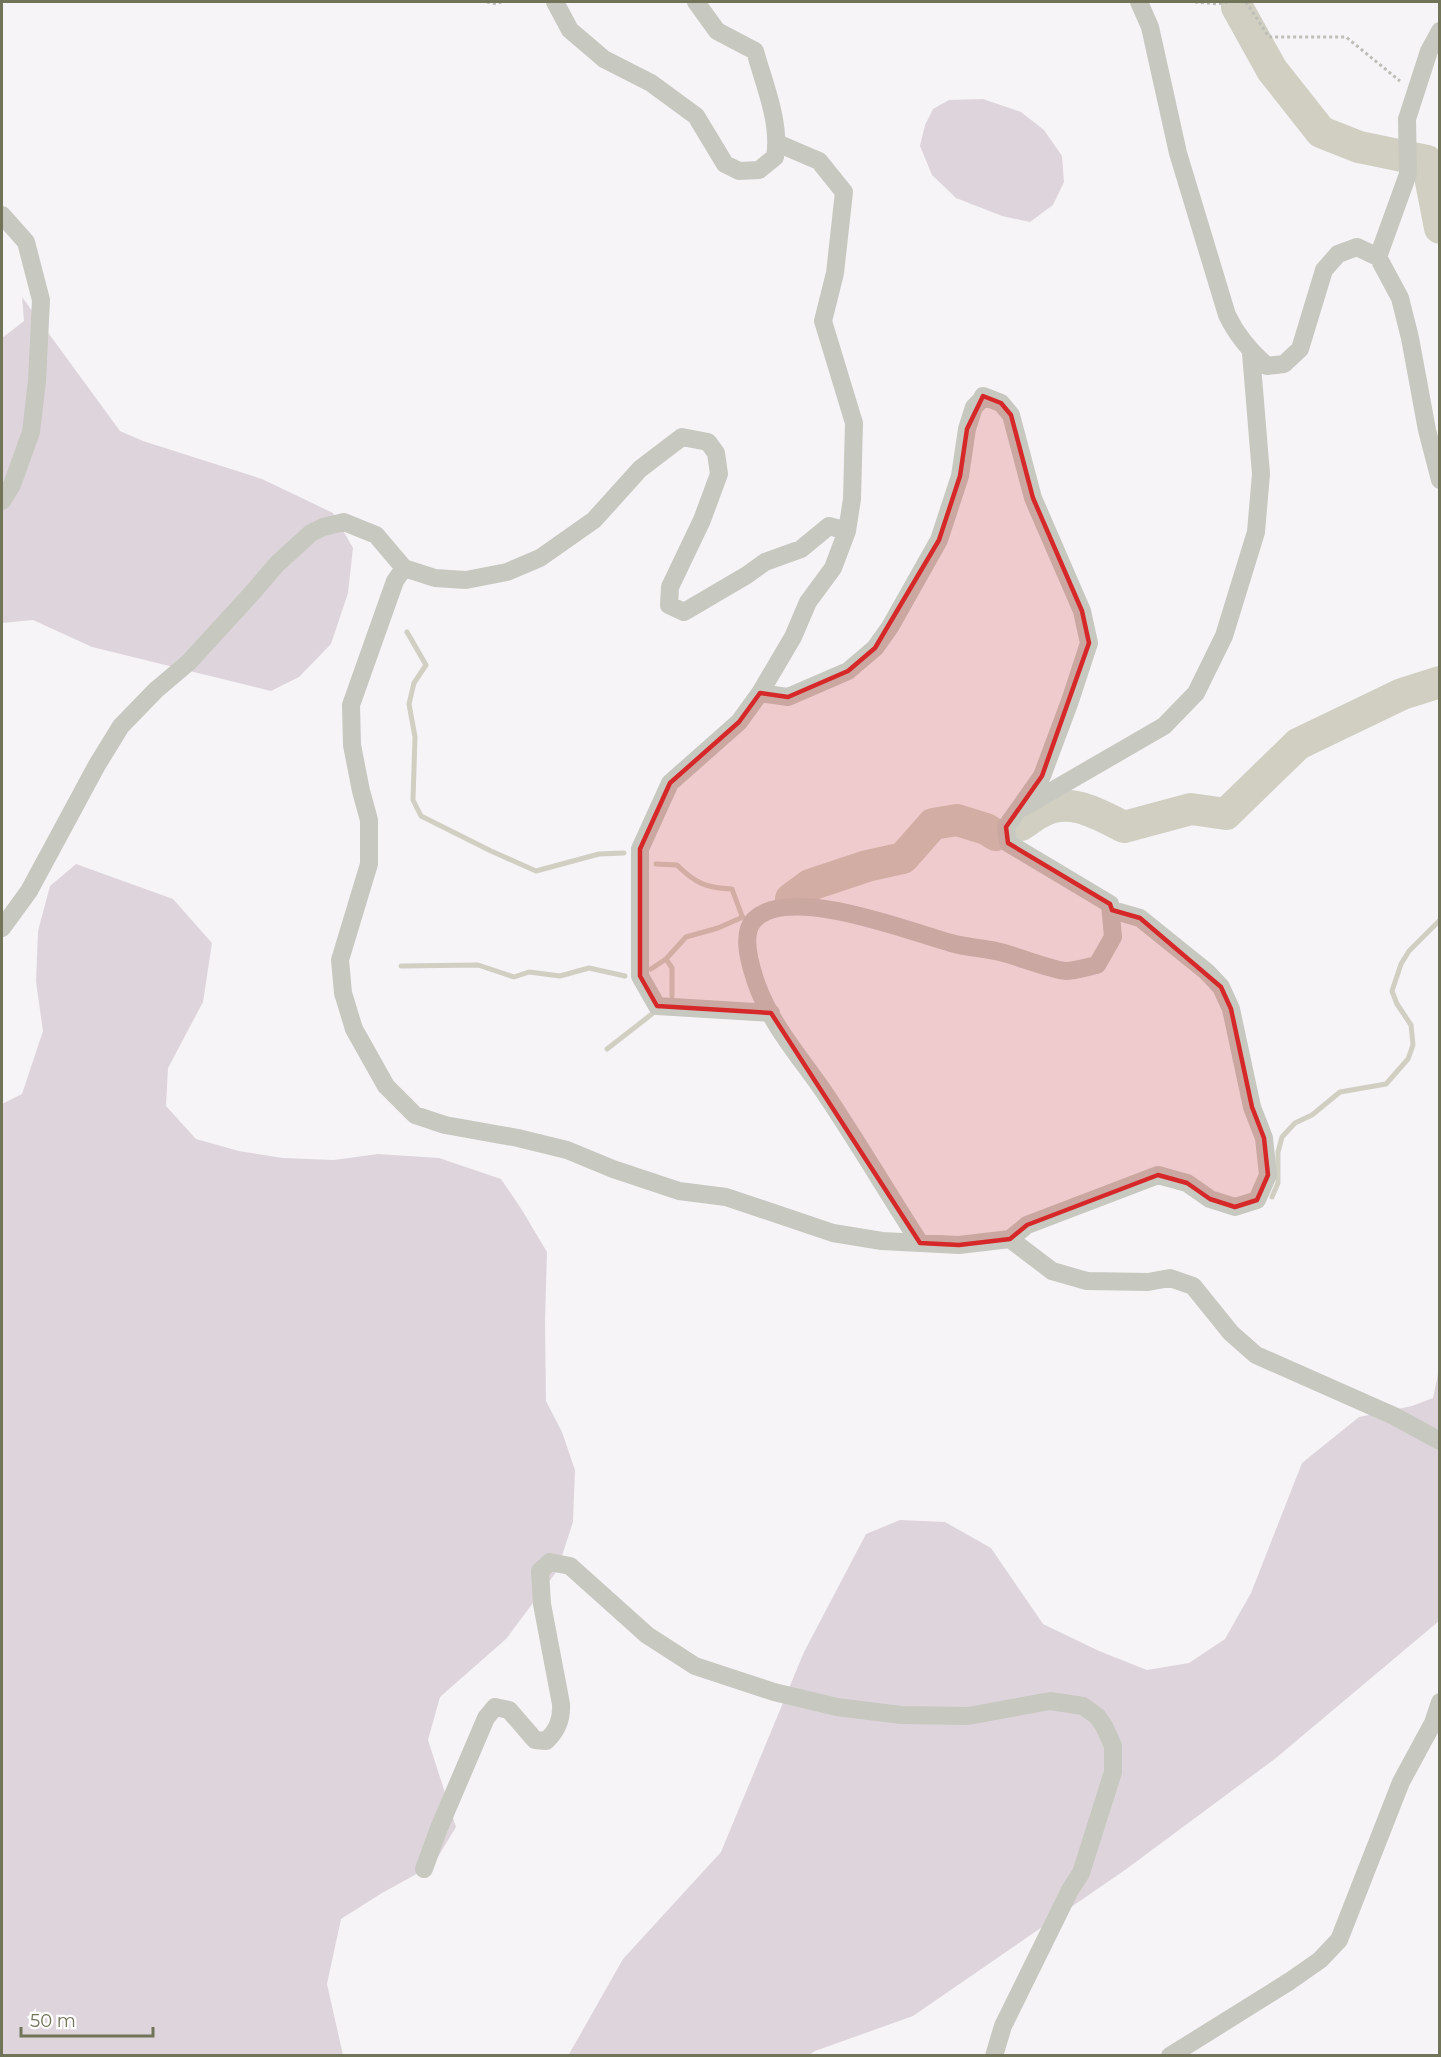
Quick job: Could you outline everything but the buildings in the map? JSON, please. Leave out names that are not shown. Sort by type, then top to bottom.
[{"type":"street","points":[[555,2],[570,30],[604,58],[651,82],[696,116],[725,164],[740,171],[759,170],[775,157],[777,143],[773,115],[755,51],[717,31],[696,2]]},
{"type":"street","points":[[1139,2],[1150,27],[1178,153],[1227,315],[1234,330],[1251,353],[1267,366],[1284,364],[1300,350],[1324,270],[1338,254],[1357,248],[1378,257],[1400,298],[1410,338],[1426,430],[1440,480]]},
{"type":"street","points":[[1378,257],[1408,174],[1407,119],[1429,51],[1440,31]]},
{"type":"street","points":[[771,1013],[657,1006],[640,976],[640,849],[670,783],[739,722],[760,693],[793,637],[808,602],[833,568],[847,531],[852,499],[854,423],[823,321],[835,273],[844,192],[819,161],[777,143]]},
{"type":"street","points":[[2,215],[26,242],[41,300],[37,381],[31,432],[12,485],[2,501]]},
{"type":"street","points":[[1019,810],[1164,726],[1196,693],[1224,636],[1256,532],[1261,474],[1251,353]]},
{"type":"street","points":[[404,568],[395,581],[351,705],[352,745],[369,820],[369,864],[340,960],[343,993],[354,1029],[386,1086],[415,1115],[445,1125],[518,1138],[567,1150],[613,1169],[679,1191],[726,1197],[832,1233],[882,1241],[959,1245],[1010,1239],[1027,1225],[1158,1175],[1187,1183],[1210,1199],[1235,1207],[1257,1200],[1268,1174],[1264,1138],[1252,1107],[1231,1009],[1221,987],[1207,972],[1140,918],[1112,910],[1110,904],[1008,843],[1006,827],[1042,776],[1089,643],[1082,611],[1033,498],[1011,415],[1001,403],[983,396],[974,407],[967,429],[960,476],[939,540],[890,627],[874,648],[848,671],[788,697],[760,693]]},
{"type":"street","points":[[2,928],[29,891],[97,765],[121,726],[156,690],[189,662],[277,564],[311,533],[323,526],[344,522],[376,535],[404,568],[435,578],[466,580],[507,572],[540,558],[594,520],[640,469],[682,437],[708,442],[716,453],[718,474],[702,520],[670,586],[669,605],[684,612],[765,562],[801,549],[829,526],[847,531]]},
{"type":"street","points":[[920,1243],[822,1089],[784,1038],[758,987],[749,958],[747,933],[753,922],[762,914],[781,909],[806,906],[841,911],[954,944],[999,952],[1065,971],[1097,965],[1113,937],[1110,904]]},
{"type":"street","points":[[1010,1239],[1052,1271],[1087,1281],[1148,1282],[1170,1278],[1193,1286],[1231,1333],[1256,1355],[1394,1416],[1440,1441]]},
{"type":"street","points":[[424,1869],[486,1718],[495,1707],[509,1710],[536,1740],[546,1741],[555,1732],[561,1715],[561,1704],[542,1604],[540,1571],[550,1562],[570,1566],[647,1635],[695,1666],[774,1692],[837,1707],[901,1715],[968,1716],[1050,1701],[1083,1706],[1097,1716],[1104,1726],[1113,1746],[1113,1772],[1081,1873],[1070,1890],[1003,2026],[993,2055]]},
{"type":"street","points":[[1170,2055],[1290,1981],[1320,1960],[1340,1940],[1401,1782],[1433,1723],[1440,1702]]},
{"type":"path","points":[[487,2],[497,4],[501,2]]},
{"type":"path","points":[[1195,2],[1218,4],[1227,2]]},
{"type":"path","points":[[1246,2],[1269,37],[1346,37],[1415,94]]},
{"type":"highlighted area","points":[[983,396],[1001,403],[1011,415],[1033,498],[1082,611],[1089,643],[1042,776],[1006,827],[1008,843],[1110,904],[1112,910],[1140,918],[1221,987],[1231,1009],[1252,1107],[1264,1138],[1268,1175],[1257,1200],[1235,1207],[1210,1199],[1187,1183],[1158,1175],[1027,1225],[1010,1239],[959,1245],[920,1243],[771,1013],[657,1006],[640,976],[640,849],[670,783],[739,722],[760,693],[788,697],[848,671],[875,648],[939,540],[960,476],[967,429]]},
{"type":"shaded area","points":[[983,99],[1021,112],[1044,130],[1062,156],[1064,182],[1053,205],[1030,222],[1002,216],[956,198],[932,175],[920,146],[925,125],[933,109],[949,100]]},
{"type":"shaded area","points":[[22,297],[120,431],[143,441],[262,479],[333,513],[353,548],[348,593],[331,644],[299,677],[271,691],[92,647],[33,620],[2,623],[2,338],[24,321]]},
{"type":"shaded area","points":[[76,864],[173,899],[212,943],[203,1002],[168,1068],[166,1106],[196,1139],[239,1151],[283,1158],[334,1160],[378,1154],[439,1158],[501,1179],[547,1252],[546,1401],[562,1432],[575,1470],[573,1522],[557,1571],[506,1639],[440,1697],[428,1740],[456,1827],[433,1865],[341,1919],[327,1984],[343,2055],[2,2055],[2,1104],[22,1094],[43,1031],[36,982],[38,931],[50,886]]},
{"type":"shaded area","points":[[1439,1369],[1439,1621],[1276,1758],[1125,1870],[913,2016],[809,2055],[568,2056],[623,1959],[721,1852],[804,1652],[866,1534],[900,1520],[945,1522],[991,1548],[1043,1624],[1099,1651],[1147,1670],[1189,1663],[1225,1639],[1251,1593],[1302,1463],[1359,1417],[1412,1406],[1433,1398]]},
{"type":"waterway","points":[[1237,7],[1272,70],[1321,132],[1359,147],[1427,161],[1440,228]]},
{"type":"waterway","points":[[407,632],[426,665],[414,683],[409,704],[415,737],[413,800],[421,816],[536,871],[599,854],[624,853]]},
{"type":"waterway","points":[[1021,825],[1041,812],[1062,806],[1083,809],[1124,827],[1191,809],[1226,814],[1298,744],[1402,694],[1440,682]]},
{"type":"waterway","points":[[791,899],[810,885],[867,866],[903,858],[933,824],[957,820],[986,829],[996,835]]},
{"type":"waterway","points":[[656,864],[677,865],[702,883],[732,889],[742,916]]},
{"type":"waterway","points":[[651,969],[666,959],[686,937],[718,928],[743,917]]},
{"type":"waterway","points":[[1272,1197],[1278,1183],[1278,1152],[1282,1137],[1295,1123],[1312,1115],[1340,1092],[1386,1084],[1408,1059],[1413,1045],[1411,1025],[1397,1004],[1392,991],[1401,964],[1409,951],[1440,920]]},
{"type":"waterway","points":[[666,959],[672,968],[672,996]]},
{"type":"waterway","points":[[401,966],[478,965],[514,977],[529,972],[560,976],[589,968],[625,976]]},
{"type":"waterway","points":[[607,1049],[652,1014]]}]
